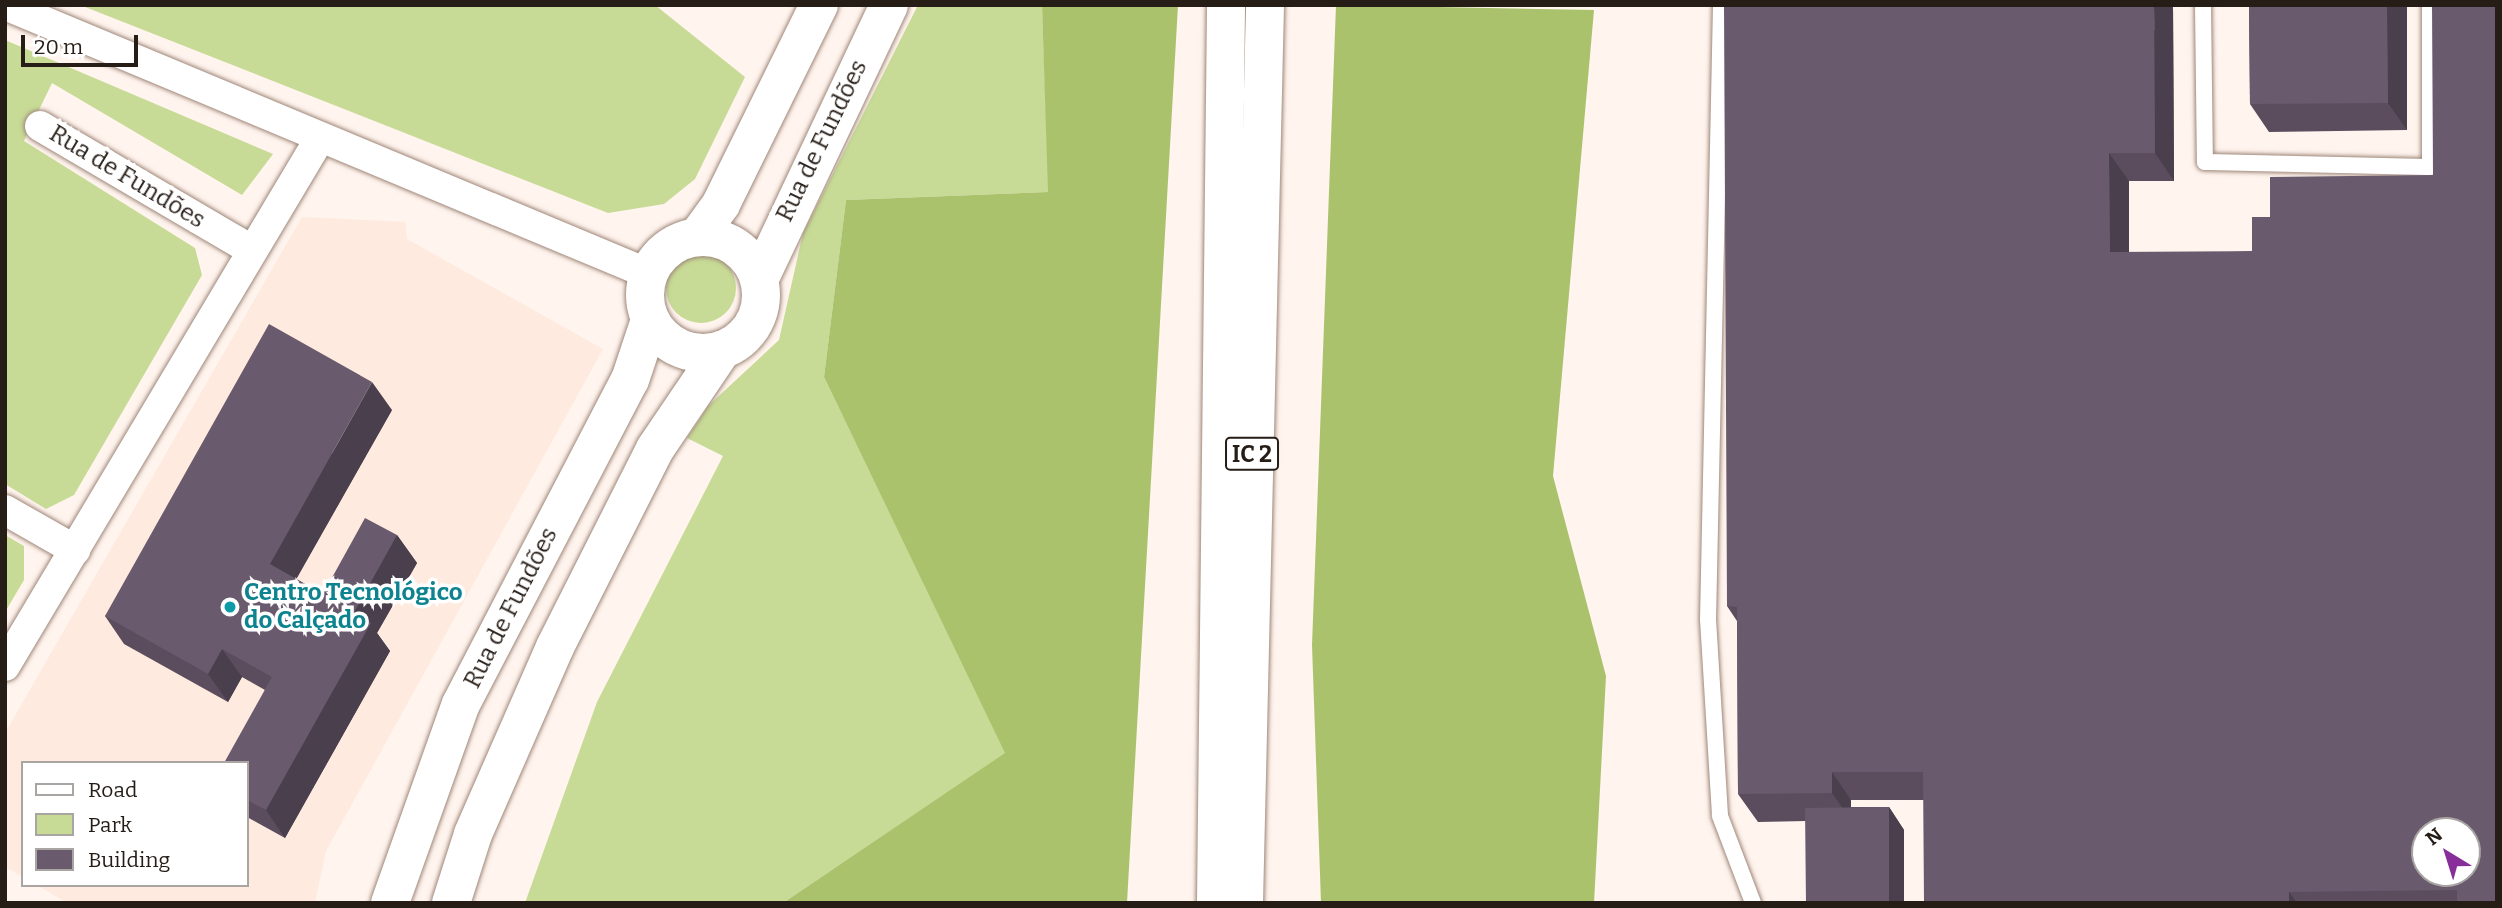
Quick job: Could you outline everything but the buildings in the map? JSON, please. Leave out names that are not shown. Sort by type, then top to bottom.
[{"type":"main road","points":[[649,274],[668,248],[698,236],[721,204],[819,5]]},
{"type":"main road","name":"Rua de Fundões","points":[[451,903],[472,834],[555,646],[655,449],[722,350],[738,343],[759,314],[760,278],[888,5]]},
{"type":"main road","name":"IC 2","points":[[1216,903],[1226,5]]},
{"type":"main road","name":"IC 2","points":[[1244,903],[1265,5]]},
{"type":"main road","points":[[698,236],[737,246],[760,278]]},
{"type":"main road","name":"Rua de Fundões","points":[[390,903],[461,704],[630,380],[650,320],[649,274]]},
{"type":"main road","points":[[650,320],[660,335],[688,352],[722,350]]},
{"type":"street","points":[[5,5],[649,274]]},
{"type":"street","name":"Rua de Fundões","points":[[40,126],[251,250]]},
{"type":"street","points":[[5,666],[320,138]]},
{"type":"street","points":[[5,510],[75,550]]},
{"type":"lane","points":[[1721,5],[1708,619],[1720,816],[1753,903]]},
{"type":"lane","points":[[2203,5],[2205,162],[2430,167],[2430,5]]},
{"type":"shaded area","name":"Centro Tecnológico do Calçado","points":[[302,217],[405,222],[407,239],[603,349],[326,851],[315,903],[67,903],[40,887],[248,887],[248,761],[21,761],[21,876],[5,867],[5,733]]},
{"type":"green space","points":[[80,5],[655,5],[745,77],[695,179],[664,204],[608,213]]},
{"type":"green space","points":[[918,5],[1042,5],[1049,192],[846,200],[824,377],[1006,753],[783,903],[525,903],[597,702],[723,456],[687,438],[708,406],[779,340],[803,233]]},
{"type":"green space","points":[[1042,5],[1178,5],[1127,903],[783,903],[1005,753],[824,377],[846,200],[1048,192]]},
{"type":"green space","points":[[1336,5],[1594,10],[1553,476],[1606,676],[1594,903],[1321,903],[1312,645]]},
{"type":"green space","points":[[5,40],[273,154],[242,195],[52,83],[24,141],[195,248],[202,275],[74,495],[46,509],[5,484]]},
{"type":"green space","points":[[701,253],[726,263],[736,288],[726,313],[701,323],[676,313],[666,288],[676,263]]},
{"type":"green space","points":[[5,535],[24,546],[24,580],[5,612]]},
{"type":"place","name":"Centro Tecnológico do Calçado","points":[[230,607]]}]
